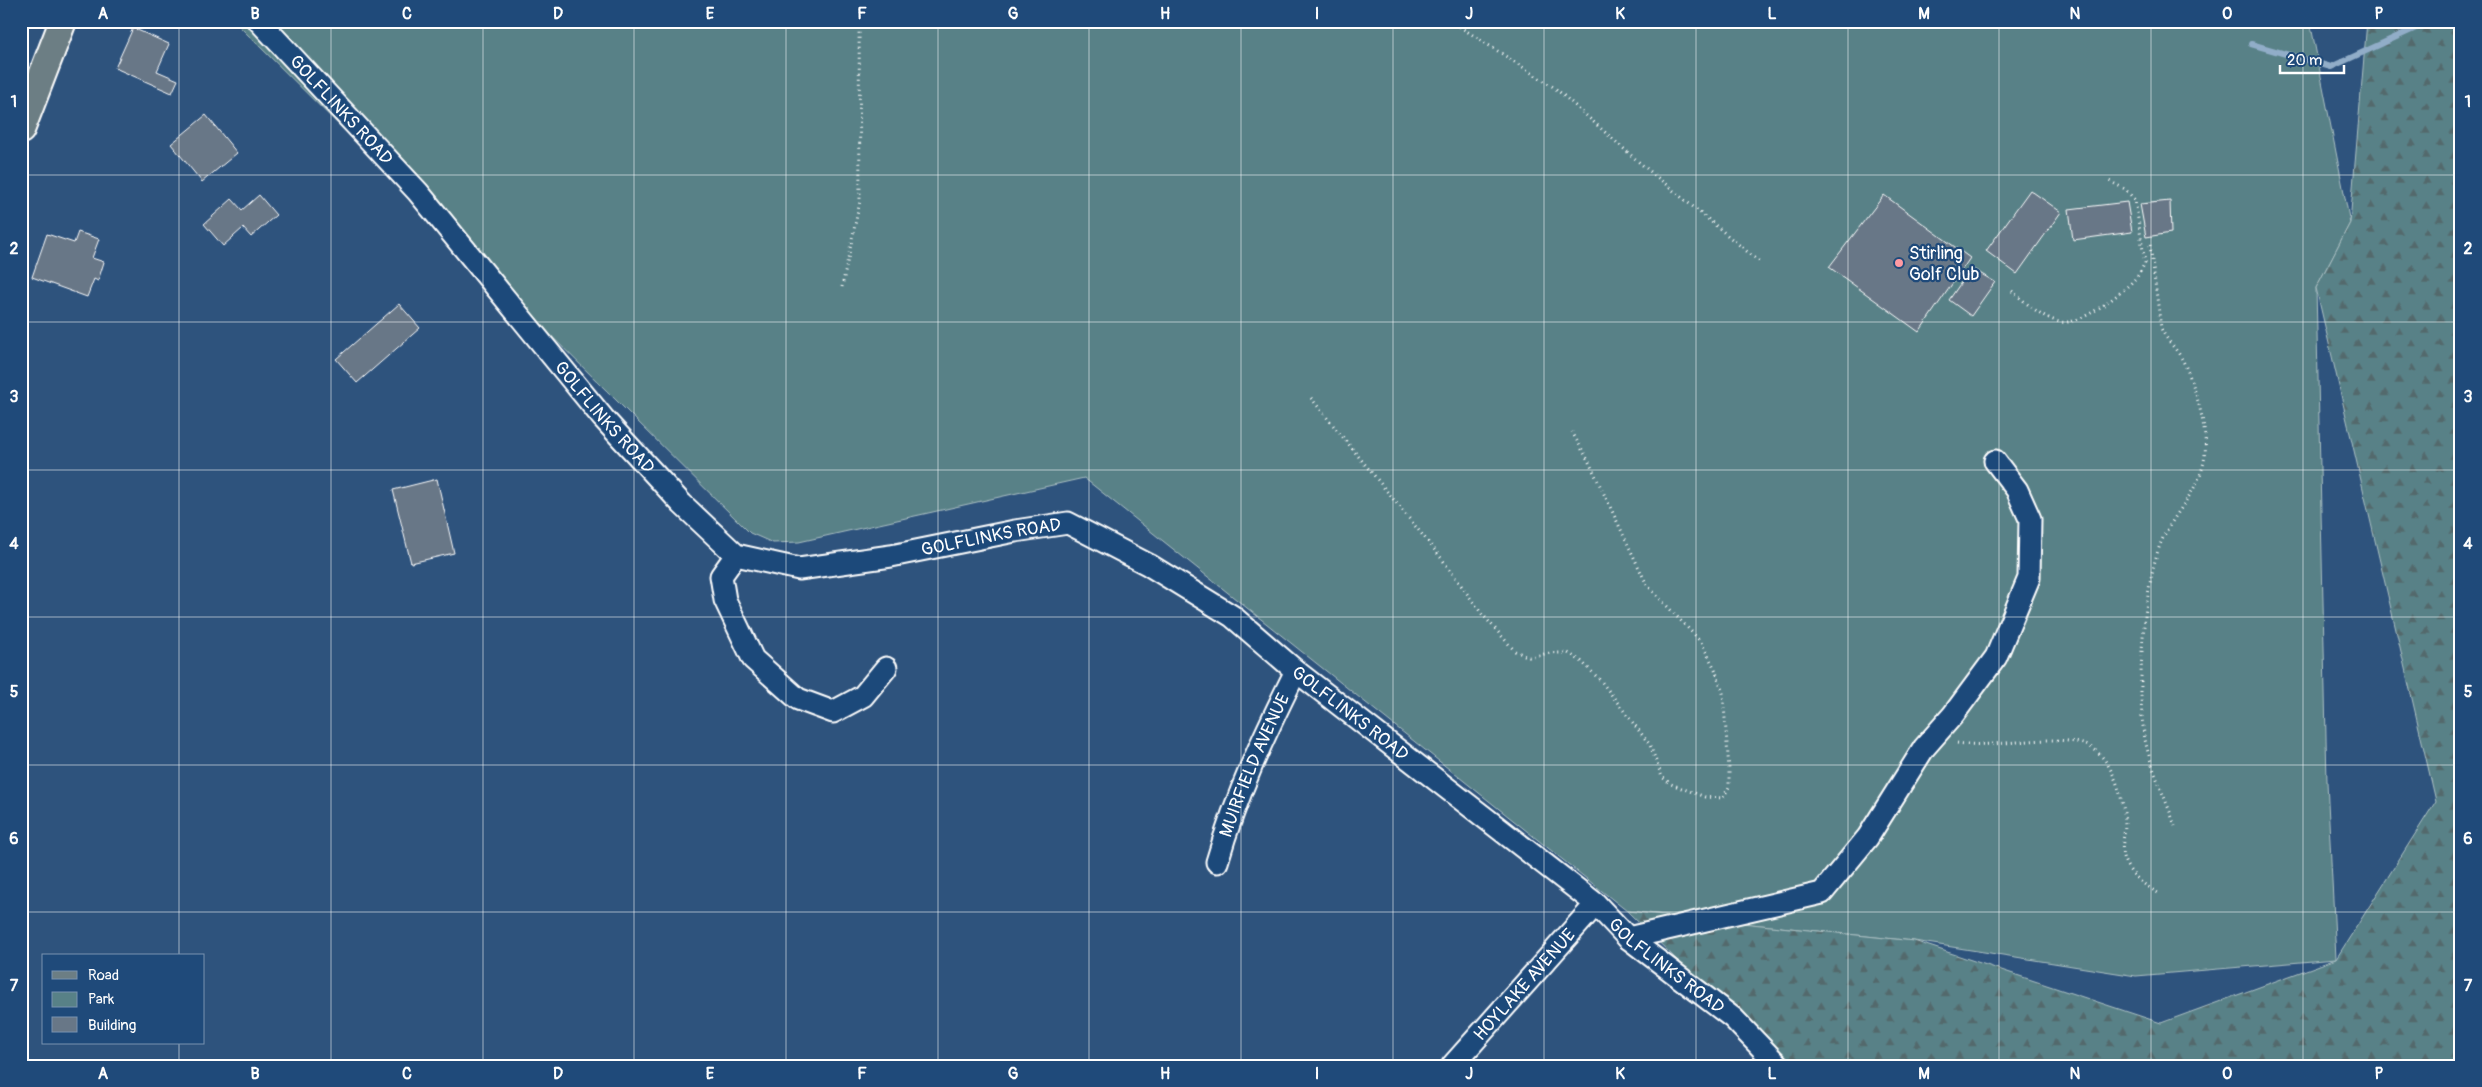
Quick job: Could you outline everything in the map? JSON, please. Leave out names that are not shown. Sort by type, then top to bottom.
[{"type":"main road","points":[[21,130],[63,21]]},
{"type":"street","name":"GOLFLINKS ROAD","points":[[259,21],[418,192],[603,418],[682,504],[736,555],[799,569],[892,556],[1015,530],[1068,523],[1150,565],[1232,616],[1296,671],[1596,904],[1628,938],[1733,1018],[1779,1066]]},
{"type":"street","points":[[1628,938],[1822,894],[1868,838],[1924,748],[1954,715],[1996,657],[2029,578],[2030,519],[2017,490],[1995,461]]},
{"type":"street","points":[[736,555],[721,576],[724,600],[752,659],[798,699],[833,712],[863,696],[886,668]]},
{"type":"street","name":"MUIRFIELD AVENUE","points":[[1217,862],[1232,809],[1260,742],[1296,671]]},
{"type":"street","name":"HOYLAKE AVENUE","points":[[1452,1066],[1596,904]]},
{"type":"path","points":[[842,287],[860,201],[859,21]]},
{"type":"path","points":[[1451,21],[1555,88],[1640,163],[1761,263]]},
{"type":"path","points":[[2012,291],[2044,315],[2060,322],[2072,322],[2116,295],[2136,278],[2145,263],[2135,200],[2125,189],[2109,181]]},
{"type":"path","points":[[2150,245],[2161,328],[2181,358],[2196,393],[2206,453],[2198,481],[2166,530],[2156,555],[2148,594],[2143,650],[2142,705],[2146,744],[2175,826]]},
{"type":"path","points":[[1311,398],[1442,559],[1482,614],[1515,651],[1529,657],[1550,653],[1568,653],[1581,661],[1601,681],[1650,745],[1662,777],[1671,784],[1705,797],[1723,798],[1729,787],[1729,769],[1723,693],[1715,669],[1701,642],[1647,585],[1572,432]]},
{"type":"path","points":[[1954,742],[2008,744],[2060,740],[2085,744],[2106,760],[2119,789],[2125,824],[2124,862],[2148,887],[2158,892]]},
{"type":"green space","name":"Stirling Golf Club","points":[[234,21],[2310,21],[2350,223],[2316,288],[2327,782],[2336,959],[2136,976],[1914,941],[1627,911],[1084,478],[799,542],[773,543],[750,533]]},
{"type":"green space","points":[[2367,21],[2461,21],[2461,1066],[1785,1066],[1627,911],[1914,941],[2161,1023],[2336,959],[2436,801],[2316,288],[2350,223]]},
{"type":"building","points":[[133,28],[169,44],[157,71],[178,80],[172,93],[115,68]]},
{"type":"building","points":[[206,115],[237,153],[202,182],[171,144]]},
{"type":"building","points":[[2030,190],[2061,212],[2017,274],[1986,251]]},
{"type":"building","points":[[259,195],[276,215],[251,237],[243,228],[223,246],[204,224],[232,199],[242,210]]},
{"type":"building","name":"Stirling Golf Club","points":[[1884,195],[1970,258],[1919,332],[1829,267]]},
{"type":"building","points":[[2170,201],[2171,233],[2146,237],[2140,204]]},
{"type":"building","points":[[2127,202],[2132,232],[2073,240],[2069,209]]},
{"type":"building","points":[[78,232],[99,239],[92,258],[104,262],[98,281],[94,279],[87,297],[32,277],[47,234],[74,243]]},
{"type":"building","points":[[1971,268],[1995,282],[1971,316],[1949,300]]},
{"type":"building","points":[[399,304],[420,328],[357,383],[336,359]]},
{"type":"building","points":[[437,479],[454,553],[411,563],[393,490]]},
{"type":"waterway","points":[[2251,44],[2331,67],[2431,21]]},
{"type":"waterway","points":[[2450,21],[2461,25]]},
{"type":"place","name":"Stirling Golf Club","points":[[1899,263]]}]
